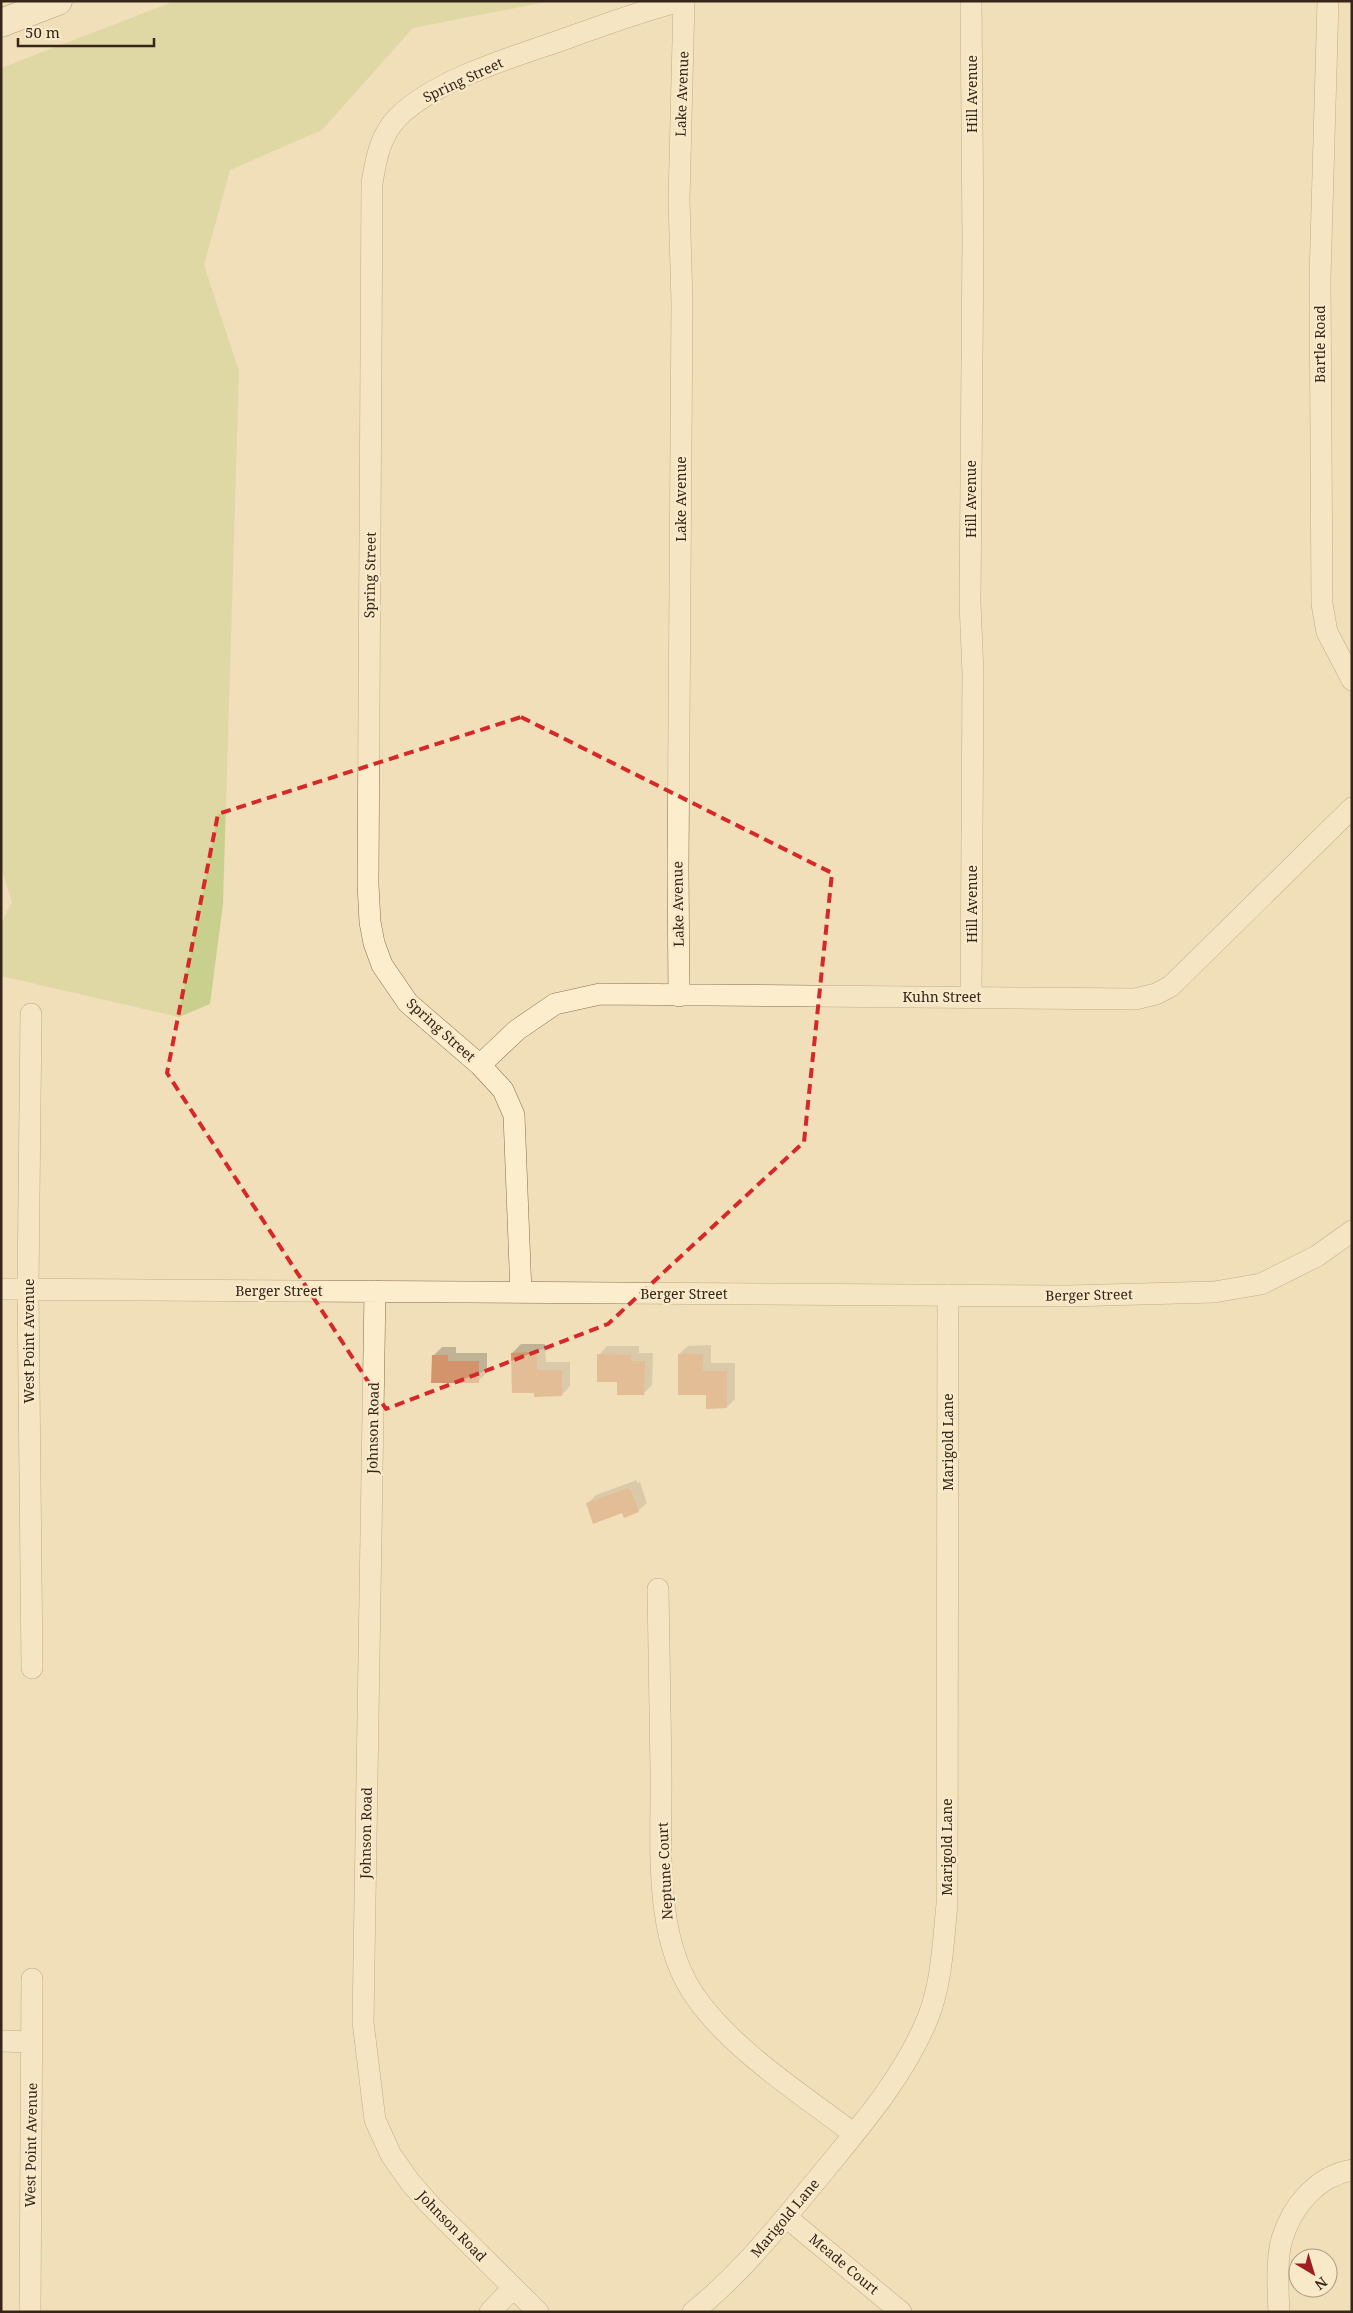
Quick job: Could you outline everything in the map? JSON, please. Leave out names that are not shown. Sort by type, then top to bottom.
[{"type":"main road","points":[[1,22],[58,1]]},
{"type":"street","name":"Lake Avenue","points":[[679,996],[678,858],[682,302],[679,200],[683,1]]},
{"type":"street","name":"Spring Street","points":[[521,1293],[514,1115],[503,1090],[480,1065],[408,1003],[382,964],[374,943],[370,922],[368,884],[372,183],[379,146],[397,118],[428,93],[505,60],[654,8],[683,1]]},
{"type":"street","name":"Hill Avenue","points":[[971,1],[973,240],[970,603],[973,674],[972,997]]},
{"type":"street","name":"Bartle Road","points":[[1328,1],[1320,278],[1322,604],[1327,632],[1352,680]]},
{"type":"street","name":"Kuhn Street","points":[[480,1065],[517,1030],[554,1004],[600,994],[1135,999],[1156,994],[1171,986],[1352,808]]},
{"type":"street","name":"West Point Avenue","points":[[31,1014],[28,1289],[32,1668]]},
{"type":"street","name":"Berger Street","points":[[1,1289],[1068,1296],[1214,1292],[1261,1284],[1278,1277],[1317,1256],[1352,1231]]},
{"type":"street","name":"Johnson Road","points":[[375,1291],[363,2022],[368,2077],[375,2120],[391,2155],[410,2182],[431,2206],[538,2312]]},
{"type":"street","name":"Marigold Lane","points":[[693,2312],[744,2266],[854,2134],[908,2059],[928,2019],[939,1979],[946,1914],[948,1295]]},
{"type":"street","name":"Neptune Court","points":[[658,1589],[662,1867],[665,1918],[678,1968],[696,1998],[727,2035],[854,2134]]},
{"type":"street","name":"West Point Avenue","points":[[30,2312],[32,1979]]},
{"type":"street","points":[[1,2042],[32,2042]]},
{"type":"street","points":[[1279,2312],[1278,2290],[1282,2239],[1298,2206],[1316,2185],[1340,2172],[1352,2170]]},
{"type":"street","name":"Meade Court","points":[[786,2217],[901,2312]]},
{"type":"street","points":[[490,2312],[513,2288]]},
{"type":"highlighted area","points":[[521,717],[832,873],[804,1142],[608,1324],[386,1409],[167,1073],[218,814]]},
{"type":"green space","points":[[175,1],[551,1],[413,28],[322,130],[230,170],[204,265],[239,371],[223,904],[210,1004],[179,1017],[1,976],[1,923],[12,902],[1,867],[1,68]]},
{"type":"building","points":[[537,1352],[537,1370],[562,1370],[562,1396],[534,1397],[534,1393],[512,1393],[511,1353]]},
{"type":"building","points":[[597,1354],[631,1355],[631,1361],[645,1361],[644,1395],[617,1395],[617,1382],[597,1382]]},
{"type":"building","points":[[678,1354],[703,1354],[703,1371],[727,1371],[727,1408],[706,1409],[706,1395],[678,1395]]},
{"type":"building","points":[[432,1355],[448,1355],[448,1361],[479,1361],[479,1383],[431,1383]]},
{"type":"building","points":[[628,1488],[631,1490],[639,1512],[624,1518],[622,1513],[593,1524],[586,1503]]}]
